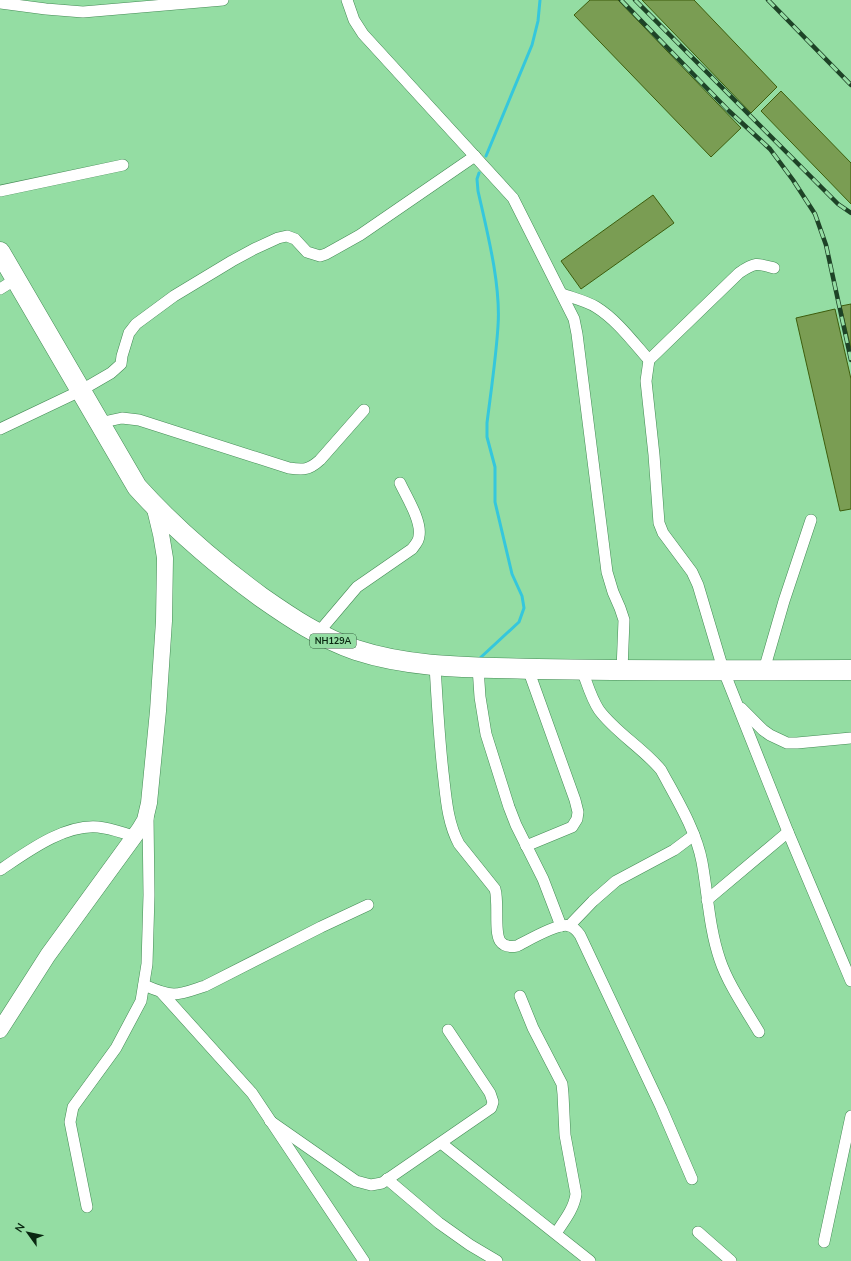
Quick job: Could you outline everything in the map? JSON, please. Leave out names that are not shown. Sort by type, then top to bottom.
[{"type":"highway","name":"NH129A","points":[[0,252],[8,284],[80,391],[137,487],[188,538],[222,567],[282,612],[318,633],[355,650],[405,662],[434,665],[582,670],[851,670]]},
{"type":"street","points":[[0,3],[83,12],[224,0]]},
{"type":"street","points":[[347,0],[354,20],[363,34],[513,198],[574,319],[607,572],[624,620],[622,670]]},
{"type":"street","points":[[0,429],[80,391],[117,369],[121,364],[122,356],[130,333],[136,324],[174,296],[232,261],[278,238],[287,236],[295,239],[307,252],[320,256],[326,254],[360,235],[475,156]]},
{"type":"street","points":[[0,191],[123,165]]},
{"type":"street","points":[[774,268],[758,263],[739,273],[649,360],[646,381],[654,455],[659,523],[663,533],[692,572],[698,585],[723,669],[788,832],[851,981]]},
{"type":"street","points":[[562,294],[597,307],[618,326],[649,360]]},
{"type":"street","points":[[99,423],[122,418],[139,420],[289,468],[302,470],[312,467],[320,460],[364,410]]},
{"type":"street","points":[[318,633],[357,588],[412,549],[417,542],[420,535],[419,525],[400,483]]},
{"type":"street","points":[[87,1207],[70,1122],[73,1107],[119,1043],[141,1001],[147,964],[149,895],[148,812],[158,711],[164,621],[165,558],[154,505]]},
{"type":"street","points":[[764,670],[784,601],[811,520]]},
{"type":"street","points":[[434,665],[438,724],[450,821],[459,844],[495,889],[497,896],[498,934],[503,945],[510,947],[517,946],[565,926],[616,881],[674,850],[694,835]]},
{"type":"street","points":[[478,667],[480,697],[486,734],[516,826],[565,926],[576,929],[580,935],[661,1107],[692,1179]]},
{"type":"street","points":[[526,846],[572,827],[578,819],[575,800],[528,668]]},
{"type":"street","points":[[582,670],[599,709],[612,725],[661,770],[694,835],[702,861],[712,934],[720,960],[725,972],[759,1032]]},
{"type":"street","points":[[738,705],[770,736],[787,743],[851,738]]},
{"type":"street","points":[[0,1030],[48,955],[134,836],[145,820],[148,812]]},
{"type":"street","points":[[0,870],[40,844],[66,832],[89,827],[99,827],[134,836]]},
{"type":"street","points":[[707,900],[788,832]]},
{"type":"street","points":[[144,985],[161,992],[174,994],[205,986],[321,926],[368,905]]},
{"type":"street","points":[[161,992],[252,1093],[364,1261]]},
{"type":"street","points":[[520,996],[562,1084],[564,1094],[565,1135],[576,1194],[575,1203],[572,1209],[556,1233]]},
{"type":"street","points":[[270,1121],[356,1181],[376,1185],[388,1179],[486,1112],[493,1102],[490,1093],[448,1030]]},
{"type":"street","points":[[824,1242],[851,1116]]},
{"type":"street","points":[[442,1143],[590,1261]]},
{"type":"street","points":[[388,1179],[444,1227],[470,1245],[498,1261]]},
{"type":"street","points":[[698,1232],[728,1260]]},
{"type":"building","points":[[590,0],[618,0],[741,128],[711,157],[574,15]]},
{"type":"building","points":[[642,0],[694,0],[777,87],[751,113]]},
{"type":"building","points":[[781,91],[851,163],[851,204],[761,111]]},
{"type":"building","points":[[653,195],[674,223],[581,289],[561,261]]},
{"type":"building","points":[[851,304],[851,349],[841,306]]},
{"type":"building","points":[[835,309],[851,379],[851,509],[840,511],[796,318]]},
{"type":"waterway","points":[[486,156],[532,45],[538,21],[540,0]]},
{"type":"waterway","points":[[479,173],[477,179],[478,191],[492,258],[498,310],[496,350],[487,423],[487,437],[495,467],[495,502],[512,574],[522,596],[524,608],[519,622],[479,659]]},
{"type":"railway","points":[[621,0],[729,111],[770,149],[793,180],[815,214],[826,245],[851,360]]},
{"type":"railway","points":[[635,0],[838,204],[851,213]]},
{"type":"railway","points":[[768,0],[851,85]]}]
